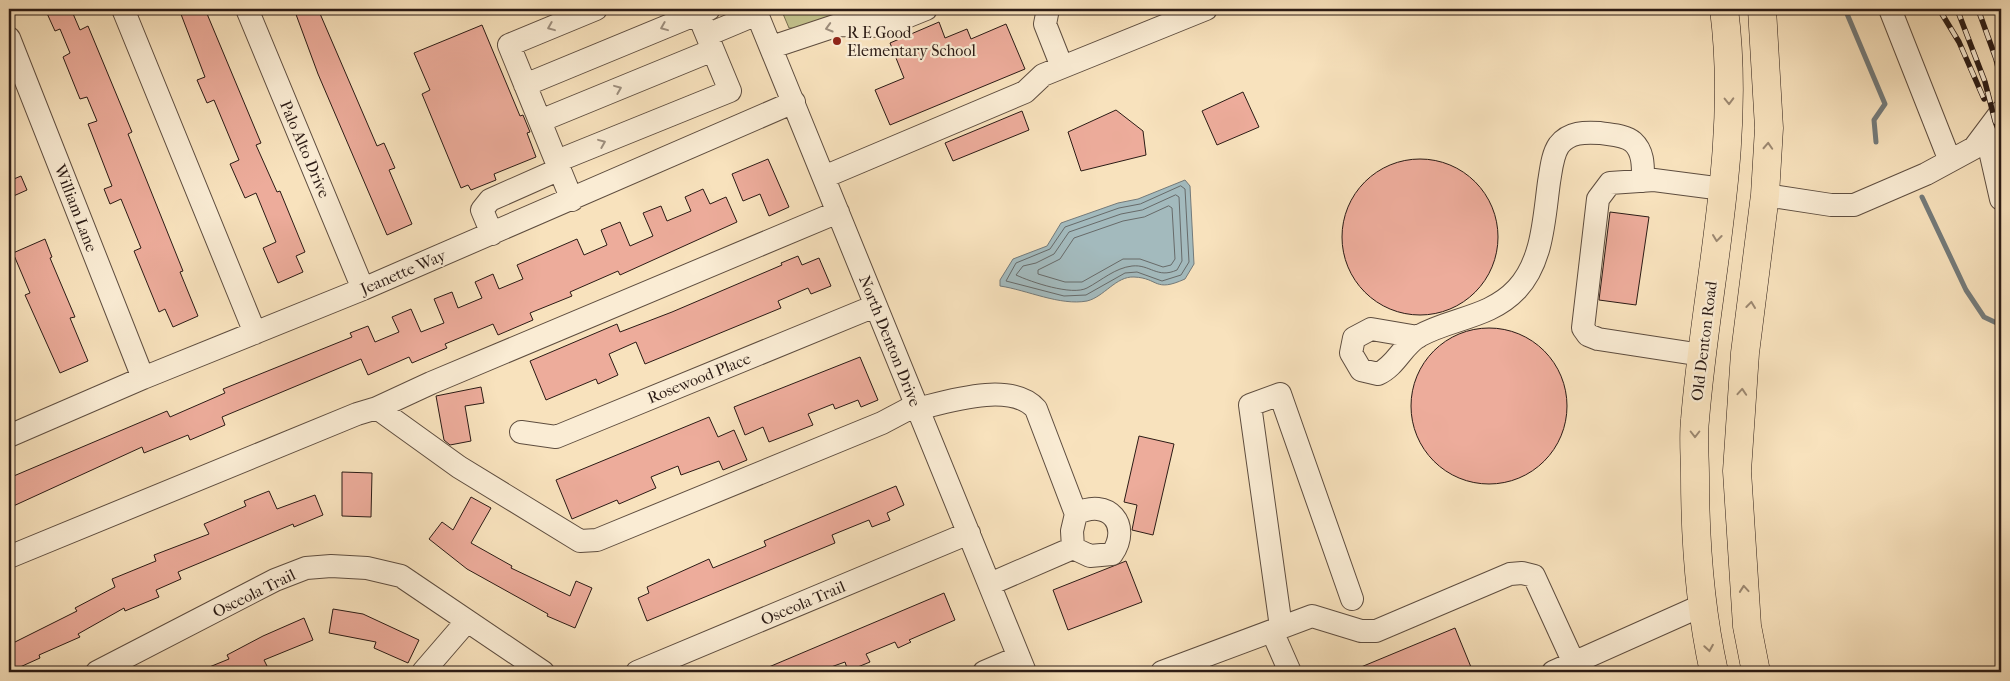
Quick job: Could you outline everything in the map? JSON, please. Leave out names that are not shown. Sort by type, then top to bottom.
[{"type":"main road","name":"Old Denton Road","points":[[1714,672],[1695,540],[1694,421],[1724,189],[1730,118],[1728,43],[1724,9]]},
{"type":"main road","points":[[1756,672],[1747,626],[1737,471],[1745,354],[1765,195],[1769,128],[1762,9]]},
{"type":"main road","points":[[1724,189],[1765,195]]},
{"type":"street","points":[[123,9],[255,333]]},
{"type":"street","name":"Palo Alto Drive","points":[[247,9],[363,289]]},
{"type":"street","points":[[572,200],[509,44],[596,9]]},
{"type":"street","points":[[772,47],[838,26],[884,26],[926,9]]},
{"type":"street","points":[[1048,9],[1045,24],[1062,67]]},
{"type":"street","points":[[824,177],[1025,92],[1042,75],[1206,9]]},
{"type":"street","points":[[1890,9],[1950,161]]},
{"type":"street","points":[[492,234],[482,210],[490,200],[558,165],[730,91],[710,42],[701,10],[525,85]]},
{"type":"street","points":[[540,121],[710,42],[756,11]]},
{"type":"street","name":"North Denton Drive","points":[[756,11],[874,306],[1022,665]]},
{"type":"street","name":"William Lane","points":[[9,38],[143,378]]},
{"type":"street","name":"Jeanette Way","points":[[9,436],[143,378],[363,289],[572,200],[794,102]]},
{"type":"street","points":[[1765,195],[1832,205],[1854,204],[1926,174],[1974,148],[2001,112]]},
{"type":"street","points":[[1418,337],[1484,312],[1503,302],[1518,288],[1533,264],[1542,234],[1554,159],[1558,146],[1569,137],[1577,133],[1590,132],[1617,135],[1632,141],[1643,160],[1643,181]]},
{"type":"street","points":[[1986,132],[2001,199]]},
{"type":"street","points":[[1702,356],[1598,339],[1588,335],[1583,328],[1598,198],[1610,183],[1654,180],[1724,189]]},
{"type":"street","points":[[9,557],[357,414],[377,408],[431,383],[838,212]]},
{"type":"street","name":"Rosewood Place","points":[[521,432],[556,437],[874,306]]},
{"type":"street","points":[[1290,672],[1276,629],[1250,405],[1280,394],[1352,599]]},
{"type":"street","points":[[377,408],[459,467],[580,541],[597,540],[917,407],[964,397],[1014,395],[1029,400],[1036,409],[1076,514],[1072,531],[1073,548]]},
{"type":"street","points":[[990,584],[1073,548],[1090,556],[1112,554],[1120,542],[1119,527],[1110,513],[1102,508],[1087,509],[1076,514]]},
{"type":"street","name":"Osceola Trail","points":[[637,672],[969,533]]},
{"type":"street","name":"Osceola Trail","points":[[97,672],[275,580],[306,568],[331,566],[367,568],[401,576],[543,672]]},
{"type":"street","points":[[1162,672],[1312,616],[1361,631],[1376,631],[1510,574],[1522,573],[1534,576],[1576,668]]},
{"type":"street","points":[[1553,672],[1576,668],[1703,605]]},
{"type":"street","points":[[423,672],[467,621]]},
{"type":"street","points":[[984,672],[1022,665]]},
{"type":"shaded area","points":[[781,9],[905,9],[889,15],[802,29],[789,28]]},
{"type":"water","points":[[1185,180],[1190,186],[1194,264],[1185,279],[1162,285],[1142,278],[1128,278],[1116,283],[1093,299],[1077,302],[1055,300],[1000,286],[1000,280],[1013,259],[1047,246],[1061,223],[1118,203],[1138,199]]},
{"type":"building","points":[[45,9],[71,9],[80,30],[88,26],[132,132],[128,134],[183,271],[180,272],[198,316],[173,327],[165,309],[159,312],[134,251],[141,248],[121,199],[110,204],[104,189],[112,186],[88,124],[97,121],[87,97],[80,99],[63,57],[70,53],[60,29],[55,31]]},
{"type":"building","points":[[179,9],[205,9],[261,143],[256,145],[277,192],[280,191],[305,252],[296,256],[303,272],[278,283],[263,248],[276,242],[256,193],[245,198],[230,164],[239,160],[214,100],[207,103],[197,80],[205,77]]},
{"type":"building","points":[[294,9],[318,9],[377,146],[384,143],[395,168],[389,170],[412,224],[387,235],[318,74]]},
{"type":"building","points":[[939,22],[945,38],[967,29],[971,39],[1006,24],[1025,69],[890,125],[875,90],[904,78],[890,43]]},
{"type":"building","points":[[482,25],[520,116],[523,115],[530,132],[527,133],[536,157],[494,174],[496,180],[471,190],[468,185],[461,188],[422,94],[430,90],[414,53]]},
{"type":"building","points":[[1243,92],[1259,127],[1217,145],[1202,111]]},
{"type":"building","points":[[1116,110],[1143,131],[1146,155],[1081,171],[1068,132]]},
{"type":"building","points":[[1022,111],[1029,130],[953,161],[945,143]]},
{"type":"building","points":[[768,159],[789,207],[769,216],[760,194],[743,201],[732,174]]},
{"type":"building","points":[[1420,159],[1450,165],[1463,172],[1475,182],[1485,194],[1492,207],[1498,237],[1492,267],[1485,280],[1475,292],[1463,302],[1450,309],[1420,315],[1390,309],[1377,302],[1365,292],[1355,280],[1348,267],[1342,237],[1348,207],[1355,194],[1365,182],[1377,172],[1390,165]]},
{"type":"building","points":[[21,176],[27,190],[9,198],[9,181]]},
{"type":"building","points":[[703,189],[710,204],[726,197],[737,222],[620,275],[618,271],[570,292],[572,296],[530,313],[533,320],[498,335],[493,324],[445,344],[447,348],[412,363],[409,357],[368,375],[361,359],[222,417],[225,425],[190,440],[188,435],[144,453],[142,447],[9,508],[9,478],[167,411],[170,417],[225,393],[223,389],[352,337],[350,333],[368,326],[375,342],[399,332],[392,317],[411,309],[421,332],[444,323],[434,299],[452,292],[458,308],[482,298],[475,282],[493,274],[499,289],[523,279],[517,265],[577,239],[584,255],[607,245],[601,230],[620,222],[630,246],[653,236],[643,213],[661,206],[667,221],[691,211],[685,197]]},
{"type":"building","points":[[1610,212],[1649,217],[1636,305],[1599,300]]},
{"type":"building","points":[[45,239],[52,257],[50,258],[75,317],[70,318],[88,361],[60,373],[25,295],[30,293],[13,253]]},
{"type":"building","points":[[798,256],[802,265],[819,258],[831,286],[811,294],[808,288],[778,301],[781,308],[645,364],[636,342],[609,354],[618,375],[598,384],[596,379],[546,400],[530,361],[617,324],[620,332],[672,312],[782,265],[781,263]]},
{"type":"building","points":[[1489,328],[1519,334],[1532,341],[1544,351],[1554,363],[1561,376],[1567,406],[1561,436],[1554,449],[1544,461],[1532,471],[1519,478],[1489,484],[1459,478],[1446,471],[1434,461],[1424,449],[1417,436],[1411,406],[1417,376],[1424,363],[1434,351],[1446,341],[1459,334]]},
{"type":"building","points":[[860,357],[878,400],[861,407],[858,400],[835,409],[833,404],[808,414],[813,425],[769,442],[763,427],[745,435],[734,407]]},
{"type":"building","points":[[481,387],[484,403],[465,406],[471,441],[450,445],[444,440],[436,396]]},
{"type":"building","points":[[709,417],[718,437],[734,430],[747,460],[723,470],[719,461],[681,475],[678,466],[651,477],[656,488],[619,504],[617,500],[572,519],[556,480]]},
{"type":"building","points":[[1139,436],[1174,444],[1153,535],[1132,530],[1137,505],[1124,502]]},
{"type":"building","points":[[342,472],[372,473],[371,517],[342,516]]},
{"type":"building","points":[[896,486],[904,505],[887,513],[890,520],[872,527],[869,520],[832,535],[835,543],[647,621],[638,598],[649,593],[647,587],[709,559],[713,568],[766,546],[764,541]]},
{"type":"building","points":[[269,491],[277,509],[315,495],[323,515],[294,527],[293,524],[178,572],[181,579],[156,590],[159,597],[125,611],[124,608],[78,634],[80,637],[39,655],[40,658],[9,672],[9,645],[77,611],[75,608],[115,587],[112,579],[156,561],[154,555],[209,534],[204,524],[246,506],[244,501]]},
{"type":"building","points":[[471,497],[491,508],[471,543],[512,566],[511,568],[570,596],[576,581],[592,588],[575,628],[547,616],[548,614],[467,569],[429,539],[442,522],[453,530]]},
{"type":"building","points":[[1126,561],[1142,602],[1068,630],[1053,590]]},
{"type":"building","points":[[944,593],[955,620],[909,640],[911,642],[898,648],[895,642],[866,654],[870,662],[848,671],[845,662],[817,672],[757,672]]},
{"type":"building","points":[[333,609],[363,614],[419,640],[408,663],[374,648],[376,642],[329,633]]},
{"type":"building","points":[[304,618],[313,640],[264,660],[267,666],[255,672],[197,672],[229,659],[227,655],[263,636]]},
{"type":"building","points":[[1455,628],[1473,672],[1349,672]]},
{"type":"waterway","points":[[1845,9],[1885,104],[1874,120],[1876,142]]},
{"type":"waterway","points":[[1922,197],[1966,290],[1984,317],[2001,325]]},
{"type":"railway","points":[[1939,9],[1959,42],[1984,99]]},
{"type":"railway","points":[[1957,9],[1985,82],[2001,137]]},
{"type":"railway","points":[[1978,9],[1996,59],[2001,80]]},
{"type":"place","name":"R E Good Elementary School","points":[[837,41]]}]
